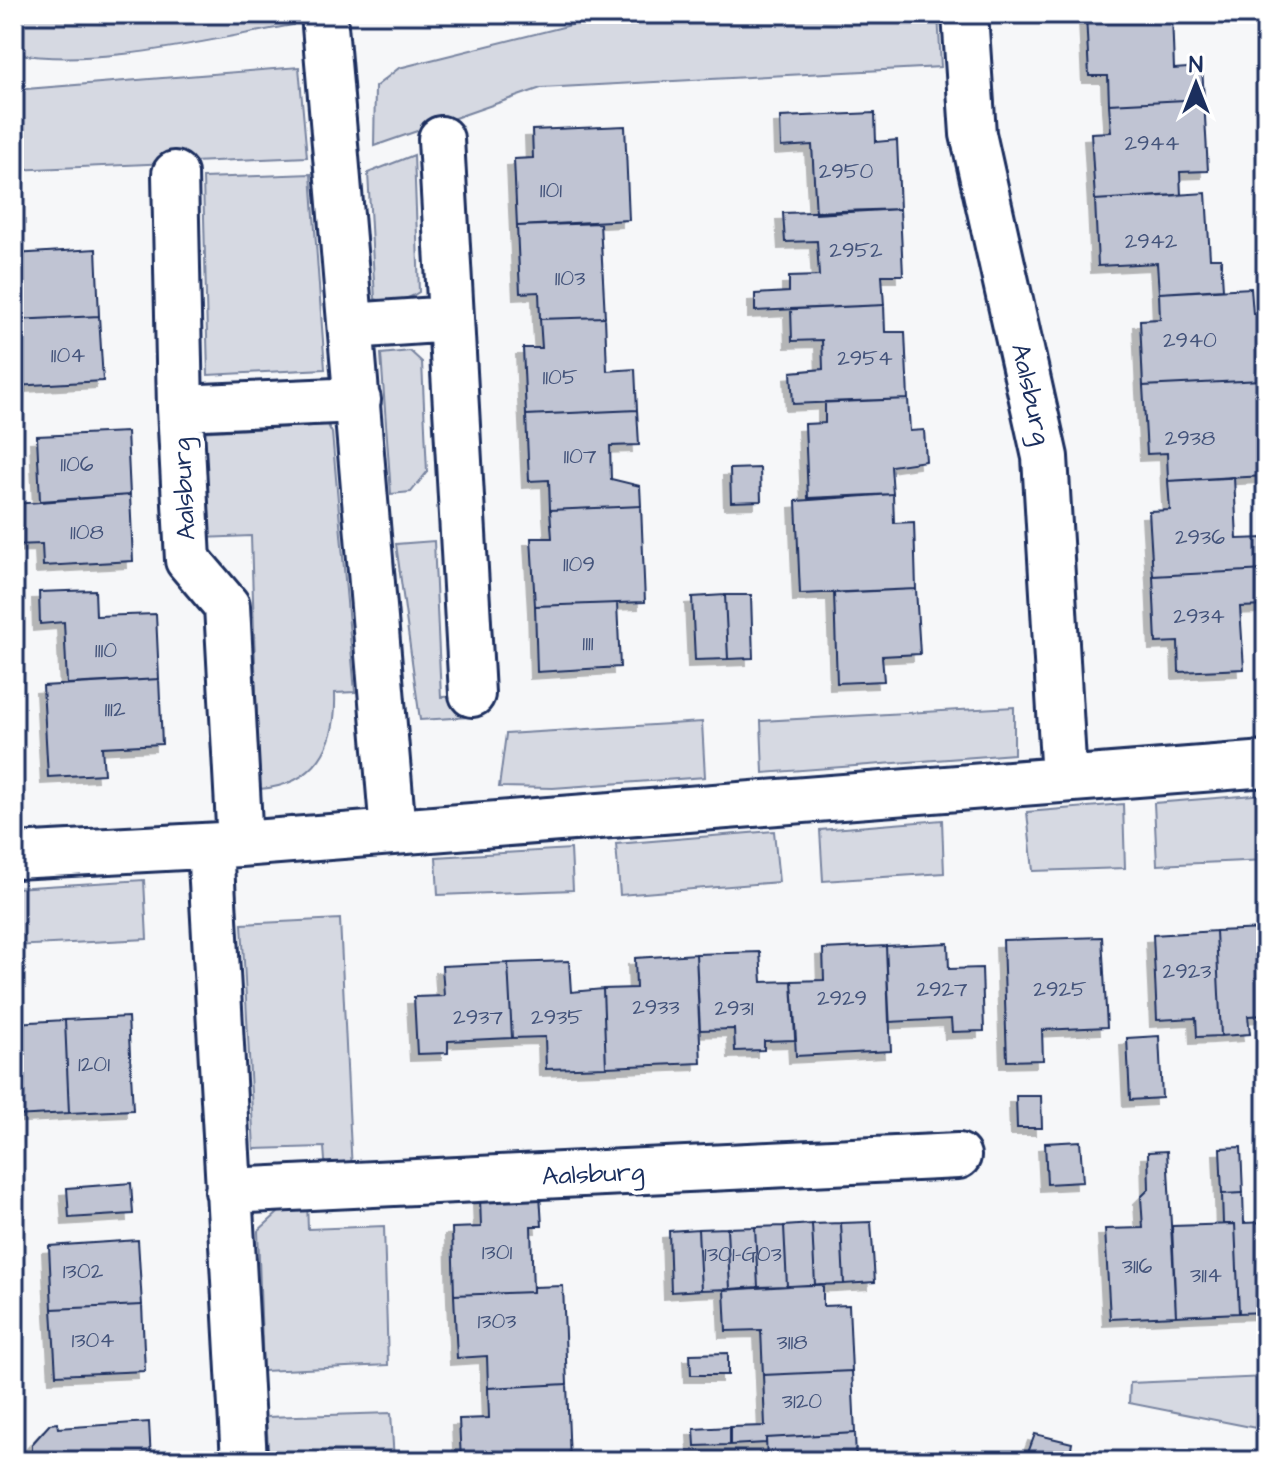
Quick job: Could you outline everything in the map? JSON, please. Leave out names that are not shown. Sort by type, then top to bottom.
[{"type":"street","points":[[324,14],[393,832]]},
{"type":"street","name":"Aalsburg","points":[[965,14],[973,134],[1045,457],[1064,779]]},
{"type":"street","points":[[441,139],[472,694]]},
{"type":"street","name":"Aalsburg","points":[[175,174],[180,408],[188,560],[227,606],[225,845],[228,1191],[244,1461]]},
{"type":"street","points":[[351,326],[451,319]]},
{"type":"street","name":"Aalsburg","points":[[180,408],[358,400]]},
{"type":"street","points":[[14,856],[225,845],[1266,764]]},
{"type":"street","name":"Aalsburg","points":[[228,1191],[958,1156]]},
{"type":"shaded area","points":[[14,14],[292,14],[293,25],[116,55],[46,57],[14,53]]},
{"type":"shaded area","points":[[615,14],[938,14],[941,67],[541,88],[374,146],[375,87],[399,68]]},
{"type":"shaded area","points":[[299,67],[307,157],[14,170],[14,90]]},
{"type":"shaded area","points":[[414,155],[419,292],[398,300],[375,299],[368,173]]},
{"type":"shaded area","points":[[311,174],[325,369],[208,375],[203,178]]},
{"type":"shaded area","points":[[410,351],[422,362],[427,472],[411,492],[391,494],[381,354]]},
{"type":"shaded area","points":[[328,425],[332,433],[355,692],[335,693],[335,712],[327,746],[309,771],[279,786],[259,789],[251,536],[202,538],[196,432]]},
{"type":"shaded area","points":[[434,541],[441,697],[468,696],[469,717],[420,720],[396,544]]},
{"type":"shaded area","points":[[1014,707],[1014,754],[763,773],[761,721]]},
{"type":"shaded area","points":[[702,722],[705,777],[553,788],[499,787],[506,734]]},
{"type":"shaded area","points":[[1266,794],[1266,860],[1157,865],[1154,803]]},
{"type":"shaded area","points":[[1123,804],[1125,868],[1033,871],[1027,812]]},
{"type":"shaded area","points":[[942,820],[944,873],[823,881],[820,830]]},
{"type":"shaded area","points":[[774,831],[779,882],[620,895],[616,844]]},
{"type":"shaded area","points":[[571,849],[573,890],[438,895],[436,857]]},
{"type":"shaded area","points":[[144,880],[147,939],[14,946],[14,888]]},
{"type":"shaded area","points":[[340,919],[352,1172],[326,1174],[324,1147],[254,1149],[242,924]]},
{"type":"shaded area","points":[[307,1202],[308,1229],[384,1226],[388,1365],[263,1371],[258,1231],[289,1203]]},
{"type":"shaded area","points":[[1266,1377],[1266,1430],[1129,1403],[1130,1383]]},
{"type":"shaded area","points":[[391,1413],[394,1461],[269,1461],[266,1417]]},
{"type":"building","points":[[1086,14],[1172,14],[1174,69],[1202,67],[1204,99],[1109,104],[1108,76],[1089,76]]},
{"type":"building","points":[[1204,99],[1208,171],[1180,172],[1181,195],[1095,200],[1091,133],[1111,132],[1109,104]]},
{"type":"building","points":[[875,113],[876,142],[897,140],[900,209],[816,214],[812,145],[781,147],[780,117]]},
{"type":"building","points":[[625,126],[629,220],[517,226],[514,159],[533,158],[532,130]]},
{"type":"building","points":[[1206,193],[1210,258],[1221,258],[1223,289],[1159,293],[1157,263],[1098,266],[1095,200]]},
{"type":"building","points":[[900,209],[903,275],[882,275],[884,305],[755,311],[755,294],[789,292],[789,277],[819,276],[817,241],[785,242],[783,213]]},
{"type":"building","points":[[600,223],[605,317],[540,319],[539,292],[520,293],[517,226]]},
{"type":"building","points":[[96,249],[99,316],[14,320],[14,254]]},
{"type":"building","points":[[1251,288],[1253,314],[1258,314],[1261,380],[1143,386],[1140,320],[1160,319],[1159,293]]},
{"type":"building","points":[[884,305],[885,332],[905,332],[908,399],[793,404],[791,372],[823,369],[822,340],[792,341],[791,309]]},
{"type":"building","points":[[99,316],[103,381],[14,386],[14,320]]},
{"type":"building","points":[[605,317],[607,371],[635,369],[637,410],[526,415],[523,348],[542,348],[540,319]]},
{"type":"building","points":[[1261,380],[1266,476],[1168,481],[1167,453],[1147,454],[1143,386]]},
{"type":"building","points":[[908,399],[910,431],[924,430],[926,461],[891,466],[893,494],[808,498],[805,424],[825,423],[825,402]]},
{"type":"building","points":[[637,410],[639,445],[610,446],[611,479],[640,486],[641,506],[550,510],[549,480],[529,481],[526,415]]},
{"type":"building","points":[[127,432],[130,495],[40,501],[37,436]]},
{"type":"building","points":[[760,468],[761,501],[731,502],[730,469]]},
{"type":"building","points":[[1234,477],[1237,539],[1266,538],[1266,570],[1153,576],[1149,511],[1170,510],[1168,481]]},
{"type":"building","points":[[893,494],[894,523],[914,522],[916,589],[800,594],[796,501]]},
{"type":"building","points":[[130,495],[133,561],[43,566],[42,544],[14,545],[14,504]]},
{"type":"building","points":[[641,506],[645,602],[535,606],[531,538],[552,538],[550,510]]},
{"type":"building","points":[[1266,570],[1266,606],[1240,607],[1244,669],[1179,672],[1178,642],[1156,643],[1153,576]]},
{"type":"building","points":[[916,589],[920,654],[882,656],[884,681],[837,683],[834,593]]},
{"type":"building","points":[[95,590],[96,616],[156,614],[159,679],[67,684],[64,622],[40,624],[39,592]]},
{"type":"building","points":[[725,595],[751,595],[753,658],[728,659]]},
{"type":"building","points":[[725,595],[728,659],[695,660],[692,597]]},
{"type":"building","points":[[617,603],[620,667],[537,672],[535,606]]},
{"type":"building","points":[[159,679],[162,744],[102,747],[104,774],[48,777],[43,686]]},
{"type":"building","points":[[1266,929],[1266,1015],[1248,1016],[1250,1034],[1221,1036],[1216,931]]},
{"type":"building","points":[[1216,931],[1221,1036],[1197,1037],[1196,1018],[1157,1020],[1153,935]]},
{"type":"building","points":[[1102,937],[1107,1027],[1042,1030],[1043,1060],[1007,1061],[1003,940]]},
{"type":"building","points":[[948,943],[949,969],[982,968],[984,1031],[952,1032],[951,1019],[889,1022],[886,946]]},
{"type":"building","points":[[886,946],[891,1051],[796,1056],[792,981],[824,980],[823,949]]},
{"type":"building","points":[[760,952],[762,982],[792,981],[796,1040],[764,1041],[764,1050],[735,1051],[734,1029],[700,1030],[696,954]]},
{"type":"building","points":[[696,954],[701,1063],[606,1067],[603,989],[636,988],[635,958]]},
{"type":"building","points":[[569,961],[571,992],[603,989],[606,1067],[546,1069],[545,1037],[512,1038],[508,963]]},
{"type":"building","points":[[508,963],[512,1038],[448,1041],[448,1053],[417,1054],[414,997],[444,996],[442,966]]},
{"type":"building","points":[[128,1017],[133,1110],[69,1113],[65,1020]]},
{"type":"building","points":[[65,1020],[69,1113],[14,1116],[14,1023]]},
{"type":"building","points":[[1159,1036],[1162,1098],[1130,1100],[1127,1038]]},
{"type":"building","points":[[1016,1096],[1041,1096],[1042,1128],[1017,1128]]},
{"type":"building","points":[[1080,1141],[1083,1182],[1047,1184],[1045,1143]]},
{"type":"building","points":[[1241,1147],[1243,1193],[1222,1194],[1220,1148]]},
{"type":"building","points":[[1167,1151],[1176,1316],[1110,1319],[1105,1229],[1143,1228],[1141,1197],[1149,1189],[1148,1152]]},
{"type":"building","points":[[131,1183],[133,1214],[69,1218],[67,1188]]},
{"type":"building","points":[[1243,1193],[1244,1223],[1266,1222],[1266,1312],[1239,1313],[1235,1224],[1223,1224],[1222,1194]]},
{"type":"building","points":[[540,1194],[542,1226],[531,1226],[533,1292],[454,1295],[452,1228],[481,1227],[480,1198]]},
{"type":"building","points":[[871,1222],[875,1282],[844,1284],[841,1223]]},
{"type":"building","points":[[841,1223],[844,1284],[815,1285],[812,1224]]},
{"type":"building","points":[[812,1224],[815,1285],[787,1286],[784,1226]]},
{"type":"building","points":[[1235,1224],[1239,1313],[1176,1316],[1172,1226]]},
{"type":"building","points":[[784,1226],[787,1286],[758,1287],[755,1227]]},
{"type":"building","points":[[755,1227],[758,1287],[730,1289],[727,1228]]},
{"type":"building","points":[[727,1228],[730,1289],[701,1290],[698,1229]]},
{"type":"building","points":[[698,1229],[701,1290],[671,1292],[669,1231]]},
{"type":"building","points":[[138,1240],[142,1305],[52,1309],[49,1246]]},
{"type":"building","points":[[823,1284],[823,1306],[849,1305],[852,1371],[763,1375],[761,1330],[726,1331],[724,1290]]},
{"type":"building","points":[[563,1286],[567,1384],[488,1388],[487,1356],[457,1358],[454,1295],[533,1292],[533,1287]]},
{"type":"building","points":[[142,1305],[145,1371],[56,1375],[52,1309]]},
{"type":"building","points":[[728,1353],[728,1375],[691,1375],[690,1354]]},
{"type":"building","points":[[852,1371],[855,1433],[766,1438],[766,1443],[730,1445],[730,1427],[765,1426],[763,1375]]},
{"type":"building","points":[[567,1384],[570,1461],[461,1461],[459,1419],[489,1418],[488,1388]]},
{"type":"building","points":[[149,1422],[151,1461],[32,1461],[32,1444],[50,1424],[57,1423],[58,1428]]},
{"type":"building","points":[[730,1427],[730,1445],[695,1446],[694,1429]]},
{"type":"building","points":[[855,1433],[856,1461],[767,1461],[766,1438]]},
{"type":"building","points":[[1035,1434],[1072,1443],[1070,1454],[1092,1461],[1025,1461]]},
{"type":"building","points":[[1100,1451],[1126,1456],[1127,1461],[1092,1461]]}]
